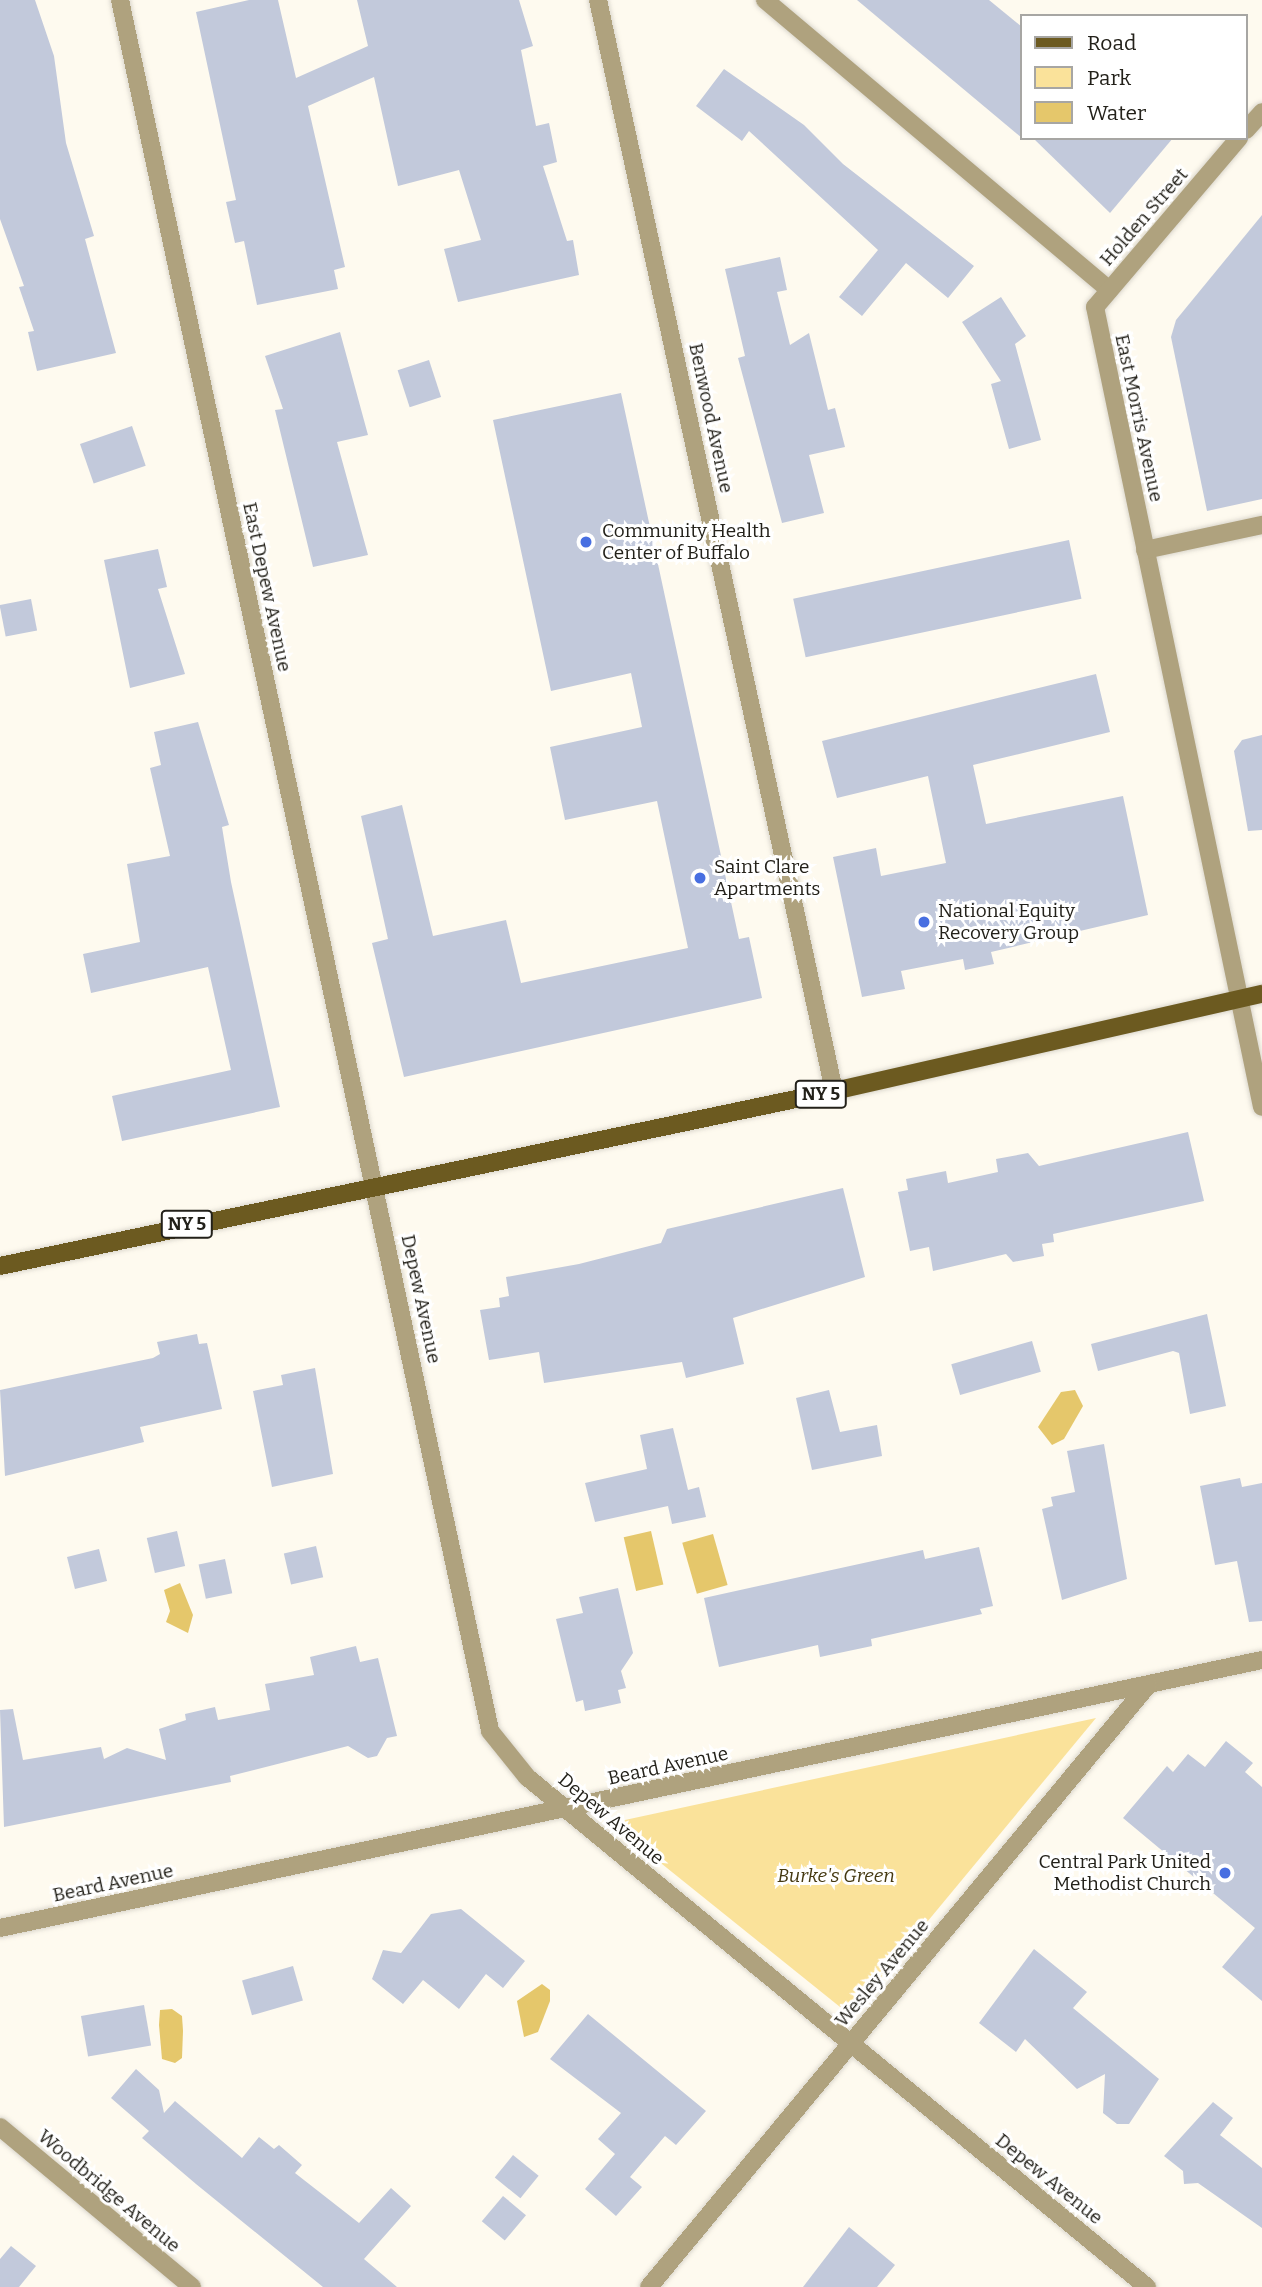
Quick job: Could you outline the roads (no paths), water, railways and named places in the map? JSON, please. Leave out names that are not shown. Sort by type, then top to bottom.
[{"type":"main road","name":"NY 5","points":[[0,1266],[374,1183],[834,1091],[1262,994]]},
{"type":"street","name":"East Depew Avenue","points":[[120,0],[374,1183]]},
{"type":"street","name":"Benwood Avenue","points":[[598,0],[834,1091]]},
{"type":"street","points":[[765,0],[1109,290]]},
{"type":"street","points":[[1248,128],[1262,112]]},
{"type":"street","name":"Holden Street","points":[[1109,290],[1237,140]]},
{"type":"street","name":"East Morris Avenue","points":[[1109,290],[1094,307],[1262,1107]]},
{"type":"street","points":[[1145,550],[1262,525]]},
{"type":"street","name":"Depew Avenue","points":[[374,1183],[490,1731],[527,1777],[1147,2287]]},
{"type":"street","name":"Beard Avenue","points":[[0,1928],[1262,1660]]},
{"type":"street","name":"Wesley Avenue","points":[[649,2287],[1148,1685]]},
{"type":"street","name":"Woodbridge Avenue","points":[[0,2127],[192,2287]]},
{"type":"water","points":[[1075,1390],[1083,1406],[1064,1439],[1052,1445],[1038,1427],[1061,1392]]},
{"type":"water","points":[[651,1531],[663,1585],[636,1591],[624,1537]]},
{"type":"water","points":[[713,1534],[728,1585],[697,1594],[682,1543]]},
{"type":"water","points":[[180,1583],[193,1615],[188,1633],[166,1622],[170,1611],[164,1590]]},
{"type":"water","points":[[542,1984],[550,1990],[550,2001],[538,2032],[524,2037],[517,2001]]},
{"type":"water","points":[[172,2009],[182,2016],[183,2031],[182,2058],[175,2063],[162,2059],[159,2025],[160,2010]]},
{"type":"place","name":"Community Health Center of Buffalo","points":[[586,542]]},
{"type":"place","name":"Saint Clare Apartments","points":[[700,878]]},
{"type":"place","name":"National Equity Recovery Group","points":[[924,922]]},
{"type":"place","name":"Central Park United Methodist Church","points":[[1225,1873]]},
{"type":"park label","name":"Burke's Green","points":[[836,1876]]}]
